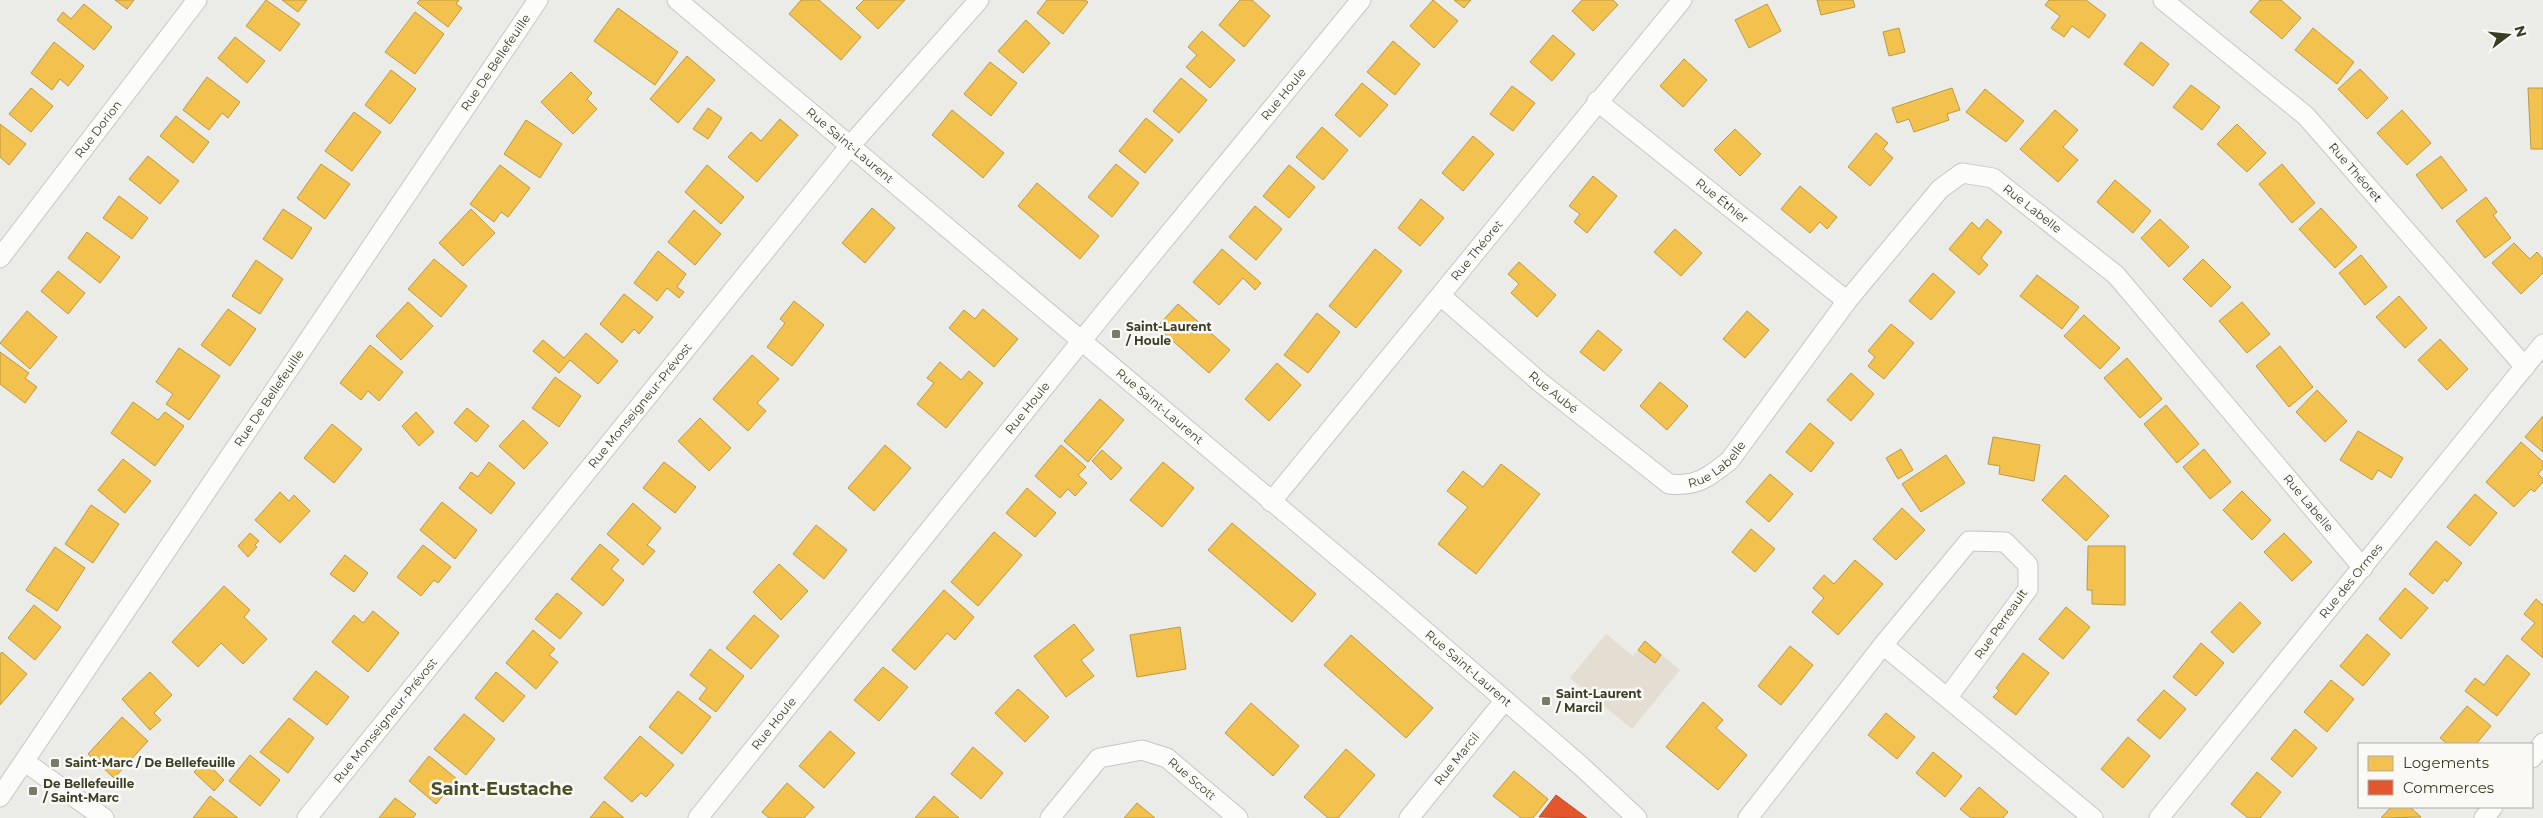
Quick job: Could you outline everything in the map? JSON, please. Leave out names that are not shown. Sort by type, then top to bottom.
[{"type":"street","name":"Rue Dorion","points":[[0,258],[197,0]]},
{"type":"street","name":"Rue De Bellefeuille","points":[[0,797],[538,0]]},
{"type":"street","name":"Rue Saint-Laurent","points":[[677,0],[1506,700],[1638,818]]},
{"type":"street","name":"Rue Monseigneur-Prévost","points":[[307,818],[849,147],[979,0]]},
{"type":"street","name":"Rue Houle","points":[[698,818],[1081,342],[1360,0]]},
{"type":"street","name":"Rue Théoret","points":[[1271,502],[1682,0]]},
{"type":"street","name":"Rue Théoret","points":[[2163,0],[2306,116],[2524,367]]},
{"type":"street","name":"Rue Éthier","points":[[1598,101],[1847,301]]},
{"type":"street","name":"Rue Labelle","points":[[1669,484],[1687,486],[1713,474],[1730,460],[1847,301],[1940,189],[1962,173],[1993,178],[2116,275],[2363,568]]},
{"type":"street","name":"Rue Aubé","points":[[1440,296],[1541,383],[1669,484]]},
{"type":"street","name":"Rue des Ormes","points":[[2159,818],[2543,344]]},
{"type":"street","name":"Rue Perreault","points":[[1748,818],[1884,645],[1969,541],[2005,542],[2028,565],[2028,589],[1948,697]]},
{"type":"street","points":[[1884,645],[2093,818]]},
{"type":"street","name":"Rue Marcil","points":[[1409,818],[1506,700]]},
{"type":"street","points":[[2533,757],[2543,743]]},
{"type":"street","name":"Rue Scott","points":[[1050,818],[1099,758],[1142,750],[1167,758],[1238,818]]},
{"type":"street","points":[[25,762],[104,818]]},
{"type":"street","points":[[2484,818],[2492,808]]},
{"type":"shaded area","points":[[1606,634],[1633,656],[1645,641],[1680,670],[1632,729],[1570,678]]},
{"type":"building: Logements","points":[[115,0],[134,0],[127,9]]},
{"type":"building: Logements","points":[[266,0],[300,24],[280,51],[246,26]]},
{"type":"building: Logements","points":[[282,0],[307,0],[298,12]]},
{"type":"building: Logements","points":[[420,0],[459,0],[456,4],[462,8],[448,27],[417,3]]},
{"type":"building: Logements","points":[[801,0],[819,0],[861,37],[841,60],[789,14]]},
{"type":"building: Logements","points":[[864,0],[905,0],[878,29],[856,8]]},
{"type":"building: Logements","points":[[1047,0],[1085,0],[1088,2],[1063,34],[1037,13]]},
{"type":"building: Logements","points":[[1240,0],[1252,0],[1270,16],[1244,47],[1219,25]]},
{"type":"building: Logements","points":[[1433,0],[1458,21],[1434,48],[1410,26]]},
{"type":"building: Logements","points":[[1454,0],[1471,0],[1464,8]]},
{"type":"building: Logements","points":[[1582,0],[1613,0],[1618,5],[1593,31],[1572,11]]},
{"type":"building: Logements","points":[[1817,0],[1853,0],[1855,7],[1821,15]]},
{"type":"building: Logements","points":[[2049,0],[2086,0],[2106,15],[2089,38],[2072,26],[2064,37],[2051,28],[2060,16],[2045,5]]},
{"type":"building: Logements","points":[[2260,0],[2281,0],[2301,18],[2282,39],[2250,12]]},
{"type":"building: Logements","points":[[84,4],[112,27],[94,50],[57,20],[63,12],[71,19]]},
{"type":"building: Logements","points":[[1767,4],[1781,31],[1749,48],[1735,20]]},
{"type":"building: Logements","points":[[618,8],[678,52],[655,85],[594,41]]},
{"type":"building: Logements","points":[[415,12],[444,34],[415,74],[385,52]]},
{"type":"building: Logements","points":[[1026,20],[1050,43],[1023,73],[998,51]]},
{"type":"building: Logements","points":[[1899,28],[1905,52],[1889,56],[1883,32]]},
{"type":"building: Logements","points":[[2313,28],[2354,62],[2337,84],[2295,50]]},
{"type":"building: Logements","points":[[1202,31],[1235,60],[1210,88],[1186,67],[1197,55],[1188,47]]},
{"type":"building: Logements","points":[[1553,35],[1575,54],[1552,81],[1530,62]]},
{"type":"building: Logements","points":[[235,37],[265,61],[247,83],[218,58]]},
{"type":"building: Logements","points":[[1393,41],[1420,64],[1395,95],[1367,72]]},
{"type":"building: Logements","points":[[54,42],[84,66],[68,86],[60,79],[52,90],[31,73]]},
{"type":"building: Logements","points":[[2141,42],[2169,64],[2153,86],[2124,64]]},
{"type":"building: Logements","points":[[687,56],[715,80],[678,123],[650,99]]},
{"type":"building: Logements","points":[[1684,59],[1707,80],[1683,107],[1660,86]]},
{"type":"building: Logements","points":[[990,62],[1017,83],[991,116],[964,94]]},
{"type":"building: Logements","points":[[2360,69],[2388,98],[2367,119],[2338,89]]},
{"type":"building: Logements","points":[[391,70],[416,89],[390,124],[365,105]]},
{"type":"building: Logements","points":[[571,72],[592,93],[587,99],[597,109],[573,134],[541,102]]},
{"type":"building: Logements","points":[[207,77],[240,102],[228,118],[222,113],[209,130],[183,110]]},
{"type":"building: Logements","points":[[1181,78],[1207,100],[1179,133],[1153,111]]},
{"type":"building: Logements","points":[[1362,83],[1388,105],[1360,137],[1335,115]]},
{"type":"building: Logements","points":[[2191,85],[2220,107],[2202,130],[2173,107]]},
{"type":"building: Logements","points":[[1512,86],[1535,103],[1513,131],[1490,114]]},
{"type":"building: Logements","points":[[31,88],[53,106],[31,132],[9,114]]},
{"type":"building: Logements","points":[[1952,88],[1960,110],[1947,114],[1949,120],[1914,132],[1909,119],[1897,123],[1892,108]]},
{"type":"building: Logements","points":[[2528,88],[2543,88],[2543,149],[2531,149]]},
{"type":"building: Logements","points":[[1985,89],[2024,121],[2006,142],[1966,112]]},
{"type":"building: Logements","points":[[708,108],[722,118],[708,139],[693,129]]},
{"type":"building: Logements","points":[[952,110],[1004,153],[983,178],[932,135]]},
{"type":"building: Logements","points":[[2055,110],[2078,130],[2063,147],[2078,160],[2058,182],[2020,149]]},
{"type":"building: Logements","points":[[2402,110],[2431,143],[2407,165],[2377,133]]},
{"type":"building: Logements","points":[[354,112],[381,132],[352,171],[325,151]]},
{"type":"building: Logements","points":[[176,116],[209,142],[193,163],[160,136]]},
{"type":"building: Logements","points":[[1146,118],[1173,140],[1145,173],[1119,151]]},
{"type":"building: Logements","points":[[780,119],[798,135],[757,182],[728,157],[751,132],[761,141]]},
{"type":"building: Logements","points":[[526,120],[562,144],[540,178],[504,154]]},
{"type":"building: Logements","points":[[0,124],[26,144],[9,165],[0,157]]},
{"type":"building: Logements","points":[[2237,124],[2266,153],[2247,172],[2217,144]]},
{"type":"building: Logements","points":[[1322,127],[1348,150],[1323,180],[1296,157]]},
{"type":"building: Logements","points":[[1735,129],[1761,154],[1740,176],[1714,150]]},
{"type":"building: Logements","points":[[1876,133],[1888,143],[1883,149],[1893,158],[1870,186],[1848,167]]},
{"type":"building: Logements","points":[[1473,136],[1494,154],[1463,191],[1442,173]]},
{"type":"building: Logements","points":[[148,156],[179,181],[160,204],[129,179]]},
{"type":"building: Logements","points":[[2441,156],[2467,190],[2442,209],[2416,175]]},
{"type":"building: Logements","points":[[321,164],[350,184],[325,219],[297,198]]},
{"type":"building: Logements","points":[[1116,164],[1139,183],[1112,217],[1088,197]]},
{"type":"building: Logements","points":[[2282,164],[2315,203],[2292,223],[2259,184]]},
{"type":"building: Logements","points":[[500,165],[530,188],[508,217],[501,212],[494,222],[470,204]]},
{"type":"building: Logements","points":[[707,165],[744,197],[721,224],[685,192]]},
{"type":"building: Logements","points":[[1289,165],[1315,187],[1289,218],[1263,196]]},
{"type":"building: Logements","points":[[1593,176],[1617,196],[1587,233],[1574,222],[1580,214],[1569,206]]},
{"type":"building: Logements","points":[[2115,180],[2151,211],[2133,233],[2097,202]]},
{"type":"building: Logements","points":[[1037,183],[1099,236],[1080,259],[1018,206]]},
{"type":"building: Logements","points":[[1800,186],[1837,217],[1827,229],[1820,222],[1810,233],[1781,209]]},
{"type":"building: Logements","points":[[119,196],[148,218],[132,239],[103,218]]},
{"type":"building: Logements","points":[[2486,197],[2497,212],[2493,215],[2511,238],[2485,258],[2456,221]]},
{"type":"building: Logements","points":[[1421,199],[1444,218],[1420,246],[1398,228]]},
{"type":"building: Logements","points":[[1255,206],[1282,229],[1256,260],[1229,237]]},
{"type":"building: Logements","points":[[872,208],[895,228],[865,263],[842,243]]},
{"type":"building: Logements","points":[[2321,208],[2357,247],[2335,268],[2299,229]]},
{"type":"building: Logements","points":[[283,209],[312,228],[292,259],[263,239]]},
{"type":"building: Logements","points":[[471,209],[495,233],[463,266],[439,243]]},
{"type":"building: Logements","points":[[694,210],[721,234],[695,265],[668,242]]},
{"type":"building: Logements","points":[[1987,219],[2002,232],[1981,258],[1988,265],[1979,275],[1949,249],[1972,222],[1979,229]]},
{"type":"building: Logements","points":[[2160,219],[2189,247],[2169,267],[2141,238]]},
{"type":"building: Logements","points":[[1675,229],[1702,253],[1681,276],[1654,252]]},
{"type":"building: Logements","points":[[87,232],[120,257],[100,283],[68,258]]},
{"type":"building: Logements","points":[[2514,243],[2530,259],[2537,252],[2543,259],[2543,273],[2521,294],[2492,263]]},
{"type":"building: Logements","points":[[1222,249],[1261,283],[1255,290],[1243,278],[1219,305],[1193,282]]},
{"type":"building: Logements","points":[[1375,249],[1402,271],[1356,328],[1329,306]]},
{"type":"building: Logements","points":[[658,251],[686,274],[677,287],[684,292],[679,298],[667,288],[657,301],[634,283]]},
{"type":"building: Logements","points":[[2361,255],[2387,287],[2365,305],[2339,273]]},
{"type":"building: Logements","points":[[434,259],[467,286],[441,317],[408,289]]},
{"type":"building: Logements","points":[[2203,259],[2231,287],[2211,307],[2183,279]]},
{"type":"building: Logements","points":[[256,260],[283,279],[260,314],[232,296]]},
{"type":"building: Logements","points":[[1519,262],[1556,295],[1537,317],[1511,293],[1519,284],[1508,274]]},
{"type":"building: Logements","points":[[58,271],[85,293],[68,314],[41,291]]},
{"type":"building: Logements","points":[[1933,273],[1955,292],[1931,320],[1909,301]]},
{"type":"building: Logements","points":[[2037,275],[2079,307],[2062,329],[2020,296]]},
{"type":"building: Logements","points":[[624,294],[653,317],[639,334],[634,329],[622,343],[600,324]]},
{"type":"building: Logements","points":[[2399,296],[2427,328],[2405,348],[2376,317]]},
{"type":"building: Logements","points":[[794,301],[824,325],[792,366],[767,347],[785,323],[780,319]]},
{"type":"building: Logements","points":[[408,302],[433,326],[401,360],[376,336]]},
{"type":"building: Logements","points":[[2242,302],[2270,334],[2247,353],[2219,321]]},
{"type":"building: Logements","points":[[1178,304],[1230,350],[1209,373],[1157,327]]},
{"type":"building: Logements","points":[[228,309],[256,329],[230,366],[201,345]]},
{"type":"building: Logements","points":[[983,309],[1018,339],[994,367],[949,328],[964,310],[975,319]]},
{"type":"building: Logements","points":[[27,311],[57,337],[30,369],[0,343]]},
{"type":"building: Logements","points":[[1747,311],[1769,330],[1745,358],[1723,339]]},
{"type":"building: Logements","points":[[1317,313],[1340,332],[1308,373],[1284,355]]},
{"type":"building: Logements","points":[[2084,315],[2120,348],[2100,369],[2064,336]]},
{"type":"building: Logements","points":[[1891,324],[1914,343],[1884,379],[1868,366],[1875,357],[1868,351]]},
{"type":"building: Logements","points":[[1598,330],[1622,350],[1604,371],[1580,352]]},
{"type":"building: Logements","points":[[586,333],[618,361],[598,384],[570,360],[559,373],[533,351],[543,340],[564,358]]},
{"type":"building: Logements","points":[[2440,339],[2468,369],[2447,390],[2418,360]]},
{"type":"building: Logements","points":[[370,345],[403,372],[379,401],[368,391],[361,400],[340,383]]},
{"type":"building: Logements","points":[[2280,346],[2313,387],[2289,407],[2256,366]]},
{"type":"building: Logements","points":[[179,348],[220,376],[189,420],[166,404],[173,394],[156,382]]},
{"type":"building: Logements","points":[[0,352],[29,373],[25,378],[37,387],[25,403],[0,384]]},
{"type":"building: Logements","points":[[752,355],[779,379],[757,403],[766,411],[748,431],[713,399]]},
{"type":"building: Logements","points":[[2127,358],[2162,399],[2140,418],[2104,378]]},
{"type":"building: Logements","points":[[940,362],[961,380],[969,371],[983,383],[946,428],[917,404],[934,383],[927,378]]},
{"type":"building: Logements","points":[[1277,363],[1301,385],[1269,421],[1245,399]]},
{"type":"building: Logements","points":[[1851,373],[1874,394],[1851,421],[1827,400]]},
{"type":"building: Logements","points":[[555,377],[581,396],[559,427],[532,408]]},
{"type":"building: Logements","points":[[1660,382],[1688,406],[1667,430],[1640,406]]},
{"type":"building: Logements","points":[[2317,390],[2347,421],[2325,442],[2296,412]]},
{"type":"building: Logements","points":[[1100,399],[1124,420],[1088,462],[1064,441]]},
{"type":"building: Logements","points":[[133,402],[158,420],[165,412],[184,426],[155,466],[111,433]]},
{"type":"building: Logements","points":[[2166,405],[2199,444],[2177,463],[2144,424]]},
{"type":"building: Logements","points":[[467,408],[489,426],[476,442],[454,423]]},
{"type":"building: Logements","points":[[416,412],[434,432],[419,446],[402,426]]},
{"type":"building: Logements","points":[[2543,416],[2543,452],[2525,437]]},
{"type":"building: Logements","points":[[700,418],[731,448],[709,471],[678,441]]},
{"type":"building: Logements","points":[[523,420],[548,443],[524,469],[499,446]]},
{"type":"building: Logements","points":[[1810,423],[1834,443],[1811,472],[1786,452]]},
{"type":"building: Logements","points":[[332,424],[362,449],[334,483],[304,458]]},
{"type":"building: Logements","points":[[2358,431],[2403,458],[2391,478],[2378,470],[2372,480],[2340,460]]},
{"type":"building: Logements","points":[[1993,437],[2040,445],[2034,481],[1999,474],[2000,466],[1988,464]]},
{"type":"building: Logements","points":[[2521,442],[2543,462],[2543,468],[2538,474],[2543,479],[2543,482],[2534,492],[2531,489],[2514,507],[2486,482]]},
{"type":"building: Logements","points":[[885,445],[911,468],[874,511],[848,488]]},
{"type":"building: Logements","points":[[1061,445],[1086,467],[1078,475],[1087,483],[1075,496],[1068,489],[1060,498],[1035,476]]},
{"type":"building: Logements","points":[[1901,449],[1913,470],[1898,479],[1886,458]]},
{"type":"building: Logements","points":[[2204,449],[2231,482],[2210,499],[2183,467]]},
{"type":"building: Logements","points":[[1102,450],[1122,468],[1111,480],[1092,461]]},
{"type":"building: Logements","points":[[1946,455],[1965,483],[1921,512],[1902,484]]},
{"type":"building: Logements","points":[[123,459],[151,481],[125,513],[98,490]]},
{"type":"building: Logements","points":[[489,462],[515,483],[491,514],[459,488],[471,472],[478,477]]},
{"type":"building: Logements","points":[[664,462],[696,487],[675,513],[643,488]]},
{"type":"building: Logements","points":[[1163,462],[1194,488],[1162,527],[1130,500]]},
{"type":"building: Logements","points":[[1501,464],[1540,494],[1476,574],[1438,544],[1468,507],[1447,491],[1463,471],[1483,487]]},
{"type":"building: Logements","points":[[1770,474],[1793,494],[1769,522],[1746,502]]},
{"type":"building: Logements","points":[[2065,475],[2109,516],[2086,541],[2042,500]]},
{"type":"building: Logements","points":[[1027,488],[1056,513],[1035,537],[1006,513]]},
{"type":"building: Logements","points":[[2242,491],[2271,520],[2252,540],[2223,510]]},
{"type":"building: Logements","points":[[280,492],[289,501],[294,495],[310,511],[280,543],[255,520]]},
{"type":"building: Logements","points":[[2475,494],[2497,513],[2470,546],[2447,527]]},
{"type":"building: Logements","points":[[442,502],[477,530],[455,559],[420,530]]},
{"type":"building: Logements","points":[[633,503],[661,528],[647,545],[655,551],[643,565],[607,534]]},
{"type":"building: Logements","points":[[91,505],[119,524],[93,563],[65,544]]},
{"type":"building: Logements","points":[[1902,508],[1925,530],[1896,560],[1873,539]]},
{"type":"building: Logements","points":[[1232,523],[1316,594],[1292,622],[1208,550]]},
{"type":"building: Logements","points":[[816,525],[847,550],[824,579],[793,554]]},
{"type":"building: Logements","points":[[1751,529],[1775,549],[1755,572],[1732,552]]},
{"type":"building: Logements","points":[[994,532],[1022,555],[978,606],[951,582]]},
{"type":"building: Logements","points":[[250,533],[259,541],[255,545],[257,547],[248,557],[238,546]]},
{"type":"building: Logements","points":[[2284,533],[2312,562],[2292,581],[2264,552]]},
{"type":"building: Logements","points":[[2436,541],[2462,563],[2447,582],[2445,579],[2433,594],[2409,574]]},
{"type":"building: Logements","points":[[600,544],[619,560],[611,569],[624,580],[603,606],[571,579]]},
{"type":"building: Logements","points":[[423,545],[451,567],[438,583],[434,580],[421,596],[397,577]]},
{"type":"building: Logements","points":[[2088,546],[2125,546],[2125,605],[2092,604],[2092,590],[2087,590]]},
{"type":"building: Logements","points":[[55,547],[85,568],[57,611],[26,590]]},
{"type":"building: Logements","points":[[345,555],[368,573],[354,592],[330,574]]},
{"type":"building: Logements","points":[[1855,560],[1883,584],[1838,635],[1812,612],[1824,598],[1813,588],[1824,575],[1834,584]]},
{"type":"building: Logements","points":[[779,564],[808,591],[781,620],[753,592]]},
{"type":"building: Logements","points":[[224,586],[250,610],[244,617],[267,639],[243,664],[221,643],[198,667],[172,642]]},
{"type":"building: Logements","points":[[2405,588],[2428,608],[2401,639],[2379,619]]},
{"type":"building: Logements","points":[[944,590],[974,617],[955,640],[947,633],[915,670],[892,650]]},
{"type":"building: Logements","points":[[557,593],[582,613],[560,639],[535,619]]},
{"type":"building: Logements","points":[[2536,599],[2543,605],[2543,658],[2521,639],[2535,623],[2524,614]]},
{"type":"building: Logements","points":[[2240,602],[2261,623],[2233,653],[2211,632]]},
{"type":"building: Logements","points":[[34,605],[61,627],[35,660],[8,638]]},
{"type":"building: Logements","points":[[2066,607],[2090,627],[2063,659],[2039,639]]},
{"type":"building: Logements","points":[[373,611],[399,633],[368,672],[332,642],[354,615],[363,623]]},
{"type":"building: Logements","points":[[754,615],[779,636],[751,669],[726,648]]},
{"type":"building: Logements","points":[[1074,624],[1094,650],[1081,660],[1094,676],[1066,697],[1034,656]]},
{"type":"building: Logements","points":[[1180,627],[1186,669],[1137,677],[1130,635]]},
{"type":"building: Logements","points":[[533,630],[555,649],[549,655],[558,662],[536,689],[506,663]]},
{"type":"building: Logements","points":[[2367,634],[2390,654],[2363,686],[2340,666]]},
{"type":"building: Logements","points":[[1351,635],[1433,708],[1406,738],[1324,665]]},
{"type":"building: Logements","points":[[1645,641],[1661,655],[1655,663],[1638,650]]},
{"type":"building: Logements","points":[[2201,643],[2224,663],[2196,696],[2173,677]]},
{"type":"building: Logements","points":[[1790,646],[1813,665],[1781,705],[1758,686]]},
{"type":"building: Logements","points":[[710,649],[744,676],[716,712],[699,699],[707,688],[690,675]]},
{"type":"building: Logements","points":[[2,652],[27,674],[0,705],[0,654]]},
{"type":"building: Logements","points":[[2023,653],[2049,673],[2016,715],[1993,697],[1999,691],[1996,688]]},
{"type":"building: Logements","points":[[2507,655],[2530,674],[2497,716],[2465,691],[2475,678],[2484,685]]},
{"type":"building: Logements","points":[[883,667],[908,687],[879,721],[854,700]]},
{"type":"building: Logements","points":[[316,671],[349,697],[327,725],[293,699]]},
{"type":"building: Logements","points":[[150,672],[172,695],[154,713],[161,720],[150,730],[122,699]]},
{"type":"building: Logements","points":[[496,672],[525,696],[503,722],[475,698]]},
{"type":"building: Logements","points":[[2331,680],[2354,699],[2327,732],[2304,712]]},
{"type":"building: Logements","points":[[1018,689],[1049,717],[1025,742],[995,713]]},
{"type":"building: Logements","points":[[2164,690],[2186,709],[2160,739],[2137,720]]},
{"type":"building: Logements","points":[[678,691],[711,717],[682,754],[649,727]]},
{"type":"building: Logements","points":[[1703,702],[1723,720],[1716,728],[1747,755],[1718,790],[1666,747]]},
{"type":"building: Logements","points":[[1251,703],[1299,746],[1273,776],[1225,733]]},
{"type":"building: Logements","points":[[2467,706],[2491,726],[2477,743],[2447,743],[2440,738]]},
{"type":"building: Logements","points":[[1886,713],[1915,737],[1897,759],[1868,735]]},
{"type":"building: Logements","points":[[464,714],[495,739],[466,775],[434,749]]},
{"type":"building: Logements","points":[[122,717],[148,741],[114,778],[88,754]]},
{"type":"building: Logements","points":[[289,718],[314,738],[288,773],[260,752]]},
{"type":"building: Logements","points":[[2295,729],[2317,748],[2292,777],[2271,759]]},
{"type":"building: Logements","points":[[830,731],[855,753],[824,788],[799,766]]},
{"type":"building: Logements","points":[[640,736],[674,765],[646,797],[641,793],[632,802],[604,778]]},
{"type":"building: Logements","points":[[2128,737],[2150,756],[2123,788],[2101,769]]},
{"type":"building: Logements","points":[[973,747],[1003,773],[981,799],[951,774]]},
{"type":"building: Logements","points":[[1346,749],[1375,775],[1338,818],[1328,818],[1304,797]]},
{"type":"building: Logements","points":[[1933,752],[1962,776],[1945,797],[1916,773]]},
{"type":"building: Logements","points":[[250,755],[280,780],[260,806],[229,781]]},
{"type":"building: Logements","points":[[429,756],[457,779],[436,804],[409,781]]},
{"type":"building: Logements","points":[[205,761],[224,780],[214,791],[194,772]]},
{"type":"building: Logements","points":[[1514,771],[1548,799],[1533,818],[1521,818],[1493,796]]},
{"type":"building: Logements","points":[[2257,772],[2281,792],[2260,818],[2248,818],[2231,804]]},
{"type":"building: Logements","points":[[787,783],[814,807],[804,818],[769,818],[762,812]]},
{"type":"building: Logements","points":[[1979,787],[2008,812],[2003,818],[1971,818],[1960,809]]},
{"type":"building: Logements","points":[[210,796],[238,818],[193,818]]},
{"type":"building: Logements","points":[[934,796],[959,818],[915,818]]},
{"type":"building: Logements","points":[[395,798],[416,814],[413,818],[379,818]]},
{"type":"building: Logements","points":[[604,801],[624,818],[590,818]]},
{"type":"building: Logements","points":[[1137,803],[1155,818],[1124,818]]},
{"type":"building: Logements","points":[[2390,808],[2411,808],[2421,817],[2381,818]]},
{"type":"building: Commerces","points":[[1556,795],[1587,818],[1539,817]]},
{"type":"place","name":"Saint-Laurent / Houle","points":[[1116,334]]},
{"type":"place","name":"Saint-Laurent / Marcil","points":[[1546,701]]},
{"type":"place","name":"Saint-Marc / De Bellefeuille","points":[[55,763]]},
{"type":"place","name":"De Bellefeuille / Saint-Marc","points":[[33,791]]},
{"type":"district","name":"Saint-Eustache","points":[[502,789]]}]
